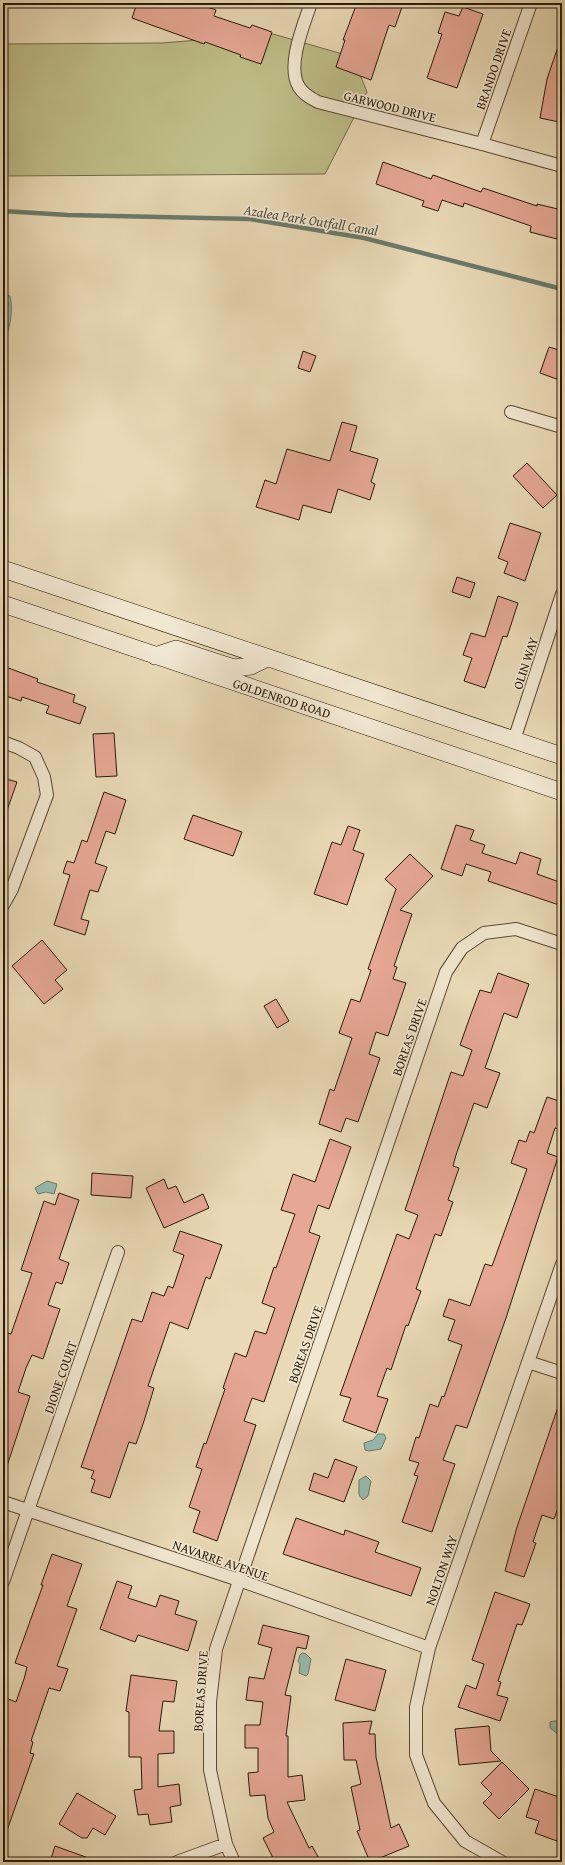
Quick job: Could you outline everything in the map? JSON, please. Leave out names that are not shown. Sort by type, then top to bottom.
[{"type":"main road","points":[[3,569],[562,756]]},
{"type":"main road","name":"GOLDENROD ROAD","points":[[3,604],[562,792]]},
{"type":"main road","points":[[155,656],[176,649],[234,668],[251,666],[267,658]]},
{"type":"street","name":"GARWOOD DRIVE","points":[[310,3],[295,58],[294,72],[298,86],[306,95],[318,102],[562,166]]},
{"type":"street","name":"BRANDO DRIVE","points":[[482,144],[531,3]]},
{"type":"street","points":[[511,412],[562,427]]},
{"type":"street","name":"OLIN WAY","points":[[514,740],[562,594]]},
{"type":"street","points":[[3,742],[19,748],[35,757],[44,777],[46,795],[12,889],[3,905]]},
{"type":"street","name":"BOREAS DRIVE","points":[[234,1862],[226,1844],[210,1770],[210,1702],[216,1649],[446,972],[462,948],[484,933],[516,929],[562,944]]},
{"type":"street","name":"DIONE COURT","points":[[3,1582],[118,1252]]},
{"type":"street","name":"NOLTON WAY","points":[[502,1862],[465,1841],[434,1803],[416,1755],[416,1707],[429,1648],[562,1264]]},
{"type":"street","points":[[528,1362],[562,1373]]},
{"type":"street","name":"NAVARRE AVENUE","points":[[3,1502],[239,1580],[429,1648]]},
{"type":"street","points":[[176,1862],[226,1844]]},
{"type":"shaded area","points":[[273,34],[353,57],[367,92],[325,174],[3,176],[3,44],[162,43]]},
{"type":"water","points":[[3,293],[10,296],[11,315],[9,328],[3,345]]},
{"type":"water","points":[[47,1181],[57,1184],[54,1194],[46,1192],[38,1194],[35,1188]]},
{"type":"water","points":[[378,1434],[384,1434],[386,1438],[381,1449],[369,1451],[365,1450],[364,1443],[373,1440]]},
{"type":"water","points":[[366,1476],[371,1481],[368,1496],[363,1500],[359,1495],[359,1480]]},
{"type":"water","points":[[302,1653],[306,1654],[311,1659],[308,1674],[306,1676],[299,1673],[300,1664],[298,1661]]},
{"type":"water","points":[[562,1721],[562,1737],[550,1728],[550,1722]]},
{"type":"building","points":[[137,3],[196,3],[216,10],[214,16],[250,28],[252,25],[272,32],[261,64],[205,42],[204,44],[132,18]]},
{"type":"building","points":[[357,3],[390,3],[402,7],[395,27],[389,25],[371,80],[336,67],[345,40],[343,40]]},
{"type":"building","points":[[463,7],[483,14],[457,88],[427,78],[442,34],[438,33],[445,12],[459,16]]},
{"type":"building","points":[[560,41],[562,42],[562,105],[559,122],[540,118],[547,79]]},
{"type":"building","points":[[383,162],[431,179],[433,175],[481,192],[483,188],[537,206],[537,204],[562,210],[562,231],[559,230],[557,239],[530,232],[531,226],[464,203],[463,207],[442,200],[438,211],[422,206],[424,201],[376,184]]},
{"type":"building","points":[[549,347],[562,351],[562,381],[540,373]]},
{"type":"building","points":[[303,351],[316,356],[310,372],[298,368]]},
{"type":"building","points":[[342,422],[357,426],[350,451],[378,459],[371,482],[375,484],[370,500],[338,489],[331,513],[303,505],[299,520],[256,507],[265,480],[276,484],[287,449],[330,461]]},
{"type":"building","points":[[527,463],[557,495],[543,508],[513,476]]},
{"type":"building","points":[[510,523],[541,533],[525,581],[504,573],[508,562],[498,558]]},
{"type":"building","points":[[457,577],[475,583],[470,598],[452,592]]},
{"type":"building","points":[[498,596],[518,603],[507,637],[503,636],[485,688],[464,681],[472,658],[463,655],[471,633],[485,637]]},
{"type":"building","points":[[3,666],[38,679],[37,682],[75,695],[73,702],[86,707],[80,724],[46,713],[49,706],[22,697],[21,701],[3,695]]},
{"type":"building","points":[[114,733],[117,776],[96,777],[93,734]]},
{"type":"building","points":[[3,778],[17,782],[5,816],[3,815]]},
{"type":"building","points":[[104,792],[126,800],[115,834],[106,831],[95,863],[107,867],[98,892],[90,890],[81,919],[89,921],[85,935],[54,925],[70,875],[63,873],[67,861],[74,863],[82,840],[87,842]]},
{"type":"building","points":[[193,815],[242,832],[233,856],[184,839]]},
{"type":"building","points":[[456,825],[474,830],[470,840],[485,845],[482,853],[516,864],[520,852],[541,859],[537,874],[562,883],[562,906],[488,881],[491,872],[466,864],[462,876],[441,869]]},
{"type":"building","points":[[348,826],[360,830],[353,850],[364,854],[347,905],[314,894],[332,842],[341,845]]},
{"type":"building","points":[[410,854],[433,876],[400,910],[412,914],[394,966],[397,967],[393,979],[406,983],[388,1036],[376,1032],[369,1054],[380,1058],[358,1122],[346,1118],[341,1132],[319,1124],[330,1089],[334,1091],[352,1038],[339,1033],[351,999],[360,1002],[371,970],[368,969],[396,889],[385,879]]},
{"type":"building","points":[[42,940],[67,970],[55,980],[63,989],[44,1004],[12,966]]},
{"type":"building","points":[[498,973],[529,984],[517,1018],[504,1013],[485,1068],[500,1073],[487,1108],[474,1103],[456,1155],[453,1166],[459,1168],[448,1200],[453,1202],[441,1236],[435,1234],[416,1289],[421,1291],[408,1326],[406,1325],[391,1370],[387,1368],[377,1396],[388,1399],[376,1433],[343,1421],[351,1398],[340,1395],[397,1234],[409,1239],[418,1215],[405,1210],[451,1072],[463,1076],[472,1050],[460,1045],[471,1014],[480,990],[491,993]]},
{"type":"building","points":[[276,999],[289,1021],[277,1028],[264,1006]]},
{"type":"building","points":[[547,1097],[562,1102],[562,1130],[555,1128],[547,1153],[558,1157],[506,1318],[467,1428],[456,1425],[443,1460],[455,1464],[432,1532],[402,1522],[418,1476],[414,1475],[419,1463],[409,1460],[416,1437],[419,1438],[430,1404],[438,1407],[442,1396],[444,1397],[462,1345],[448,1340],[455,1320],[443,1316],[449,1299],[470,1306],[485,1264],[492,1266],[527,1169],[511,1163],[519,1140],[526,1142],[530,1131],[534,1133]]},
{"type":"building","points":[[330,1139],[351,1147],[329,1209],[318,1205],[309,1232],[320,1236],[264,1402],[252,1398],[244,1421],[256,1425],[217,1541],[193,1532],[200,1511],[189,1507],[202,1469],[196,1467],[204,1443],[206,1444],[225,1389],[223,1388],[235,1353],[246,1357],[255,1331],[266,1334],[275,1308],[262,1303],[274,1267],[276,1268],[295,1214],[281,1210],[293,1174],[315,1182]]},
{"type":"building","points":[[92,1173],[133,1176],[131,1198],[91,1195]]},
{"type":"building","points":[[164,1179],[168,1189],[176,1186],[184,1203],[203,1194],[209,1208],[164,1228],[146,1188]]},
{"type":"building","points":[[59,1193],[79,1200],[59,1259],[69,1263],[62,1284],[56,1282],[48,1305],[60,1309],[43,1359],[32,1355],[18,1392],[30,1396],[6,1469],[3,1468],[3,1332],[11,1334],[32,1273],[21,1270],[44,1201],[55,1205]]},
{"type":"building","points":[[180,1231],[222,1245],[210,1279],[206,1277],[188,1329],[170,1322],[148,1386],[154,1388],[144,1421],[136,1444],[129,1442],[110,1498],[91,1492],[95,1480],[91,1478],[94,1471],[81,1467],[132,1319],[142,1322],[152,1292],[164,1296],[168,1286],[173,1288],[184,1255],[173,1251]]},
{"type":"building","points":[[560,1401],[562,1401],[562,1497],[554,1519],[542,1515],[533,1542],[536,1543],[524,1577],[505,1571],[517,1527]]},
{"type":"building","points":[[335,1459],[357,1467],[344,1502],[309,1490],[314,1473],[328,1478]]},
{"type":"building","points":[[296,1518],[344,1535],[345,1530],[379,1542],[375,1552],[421,1568],[411,1596],[283,1554]]},
{"type":"building","points":[[52,1554],[82,1564],[67,1606],[77,1609],[57,1666],[68,1669],[60,1691],[49,1688],[31,1741],[33,1742],[30,1753],[34,1754],[5,1836],[3,1836],[3,1697],[16,1702],[24,1679],[27,1667],[15,1663],[43,1585],[41,1585]]},
{"type":"building","points":[[117,1581],[132,1586],[128,1598],[156,1607],[160,1595],[179,1601],[175,1614],[197,1621],[188,1651],[138,1635],[135,1642],[100,1629]]},
{"type":"building","points":[[495,1592],[530,1604],[522,1625],[517,1624],[498,1681],[501,1682],[497,1695],[508,1698],[500,1721],[458,1707],[466,1685],[476,1689],[484,1664],[472,1660]]},
{"type":"building","points":[[263,1625],[309,1636],[306,1649],[297,1647],[285,1695],[291,1696],[286,1736],[288,1736],[288,1777],[302,1775],[305,1800],[287,1802],[309,1848],[312,1846],[321,1862],[275,1862],[263,1838],[274,1832],[268,1818],[265,1795],[250,1796],[248,1773],[258,1772],[258,1748],[245,1748],[245,1725],[260,1725],[263,1702],[246,1700],[249,1677],[264,1679],[272,1648],[258,1644]]},
{"type":"building","points":[[346,1659],[386,1670],[375,1711],[335,1700]]},
{"type":"building","points":[[131,1675],[177,1681],[174,1702],[163,1701],[159,1731],[174,1731],[174,1753],[158,1754],[158,1787],[179,1784],[181,1805],[170,1807],[172,1822],[150,1825],[148,1814],[138,1815],[134,1790],[142,1789],[141,1757],[129,1757],[129,1712],[126,1711]]},
{"type":"building","points":[[372,1721],[369,1734],[375,1734],[376,1757],[391,1828],[399,1824],[409,1846],[370,1862],[357,1831],[360,1830],[351,1787],[361,1784],[356,1760],[344,1760],[343,1723]]},
{"type":"building","points":[[489,1726],[491,1751],[501,1761],[459,1765],[455,1729]]},
{"type":"building","points":[[502,1762],[529,1789],[499,1819],[483,1803],[492,1794],[481,1783]]},
{"type":"building","points":[[535,1789],[562,1798],[562,1825],[557,1841],[535,1833],[539,1821],[526,1817]]},
{"type":"building","points":[[77,1793],[116,1816],[105,1835],[93,1828],[87,1838],[82,1838],[59,1824]]},
{"type":"building","points":[[55,1846],[94,1860],[94,1862],[50,1862]]},
{"type":"waterway","name":"Azalea Park Outfall Canal","points":[[3,211],[68,215],[250,219],[364,238],[562,289]]}]
